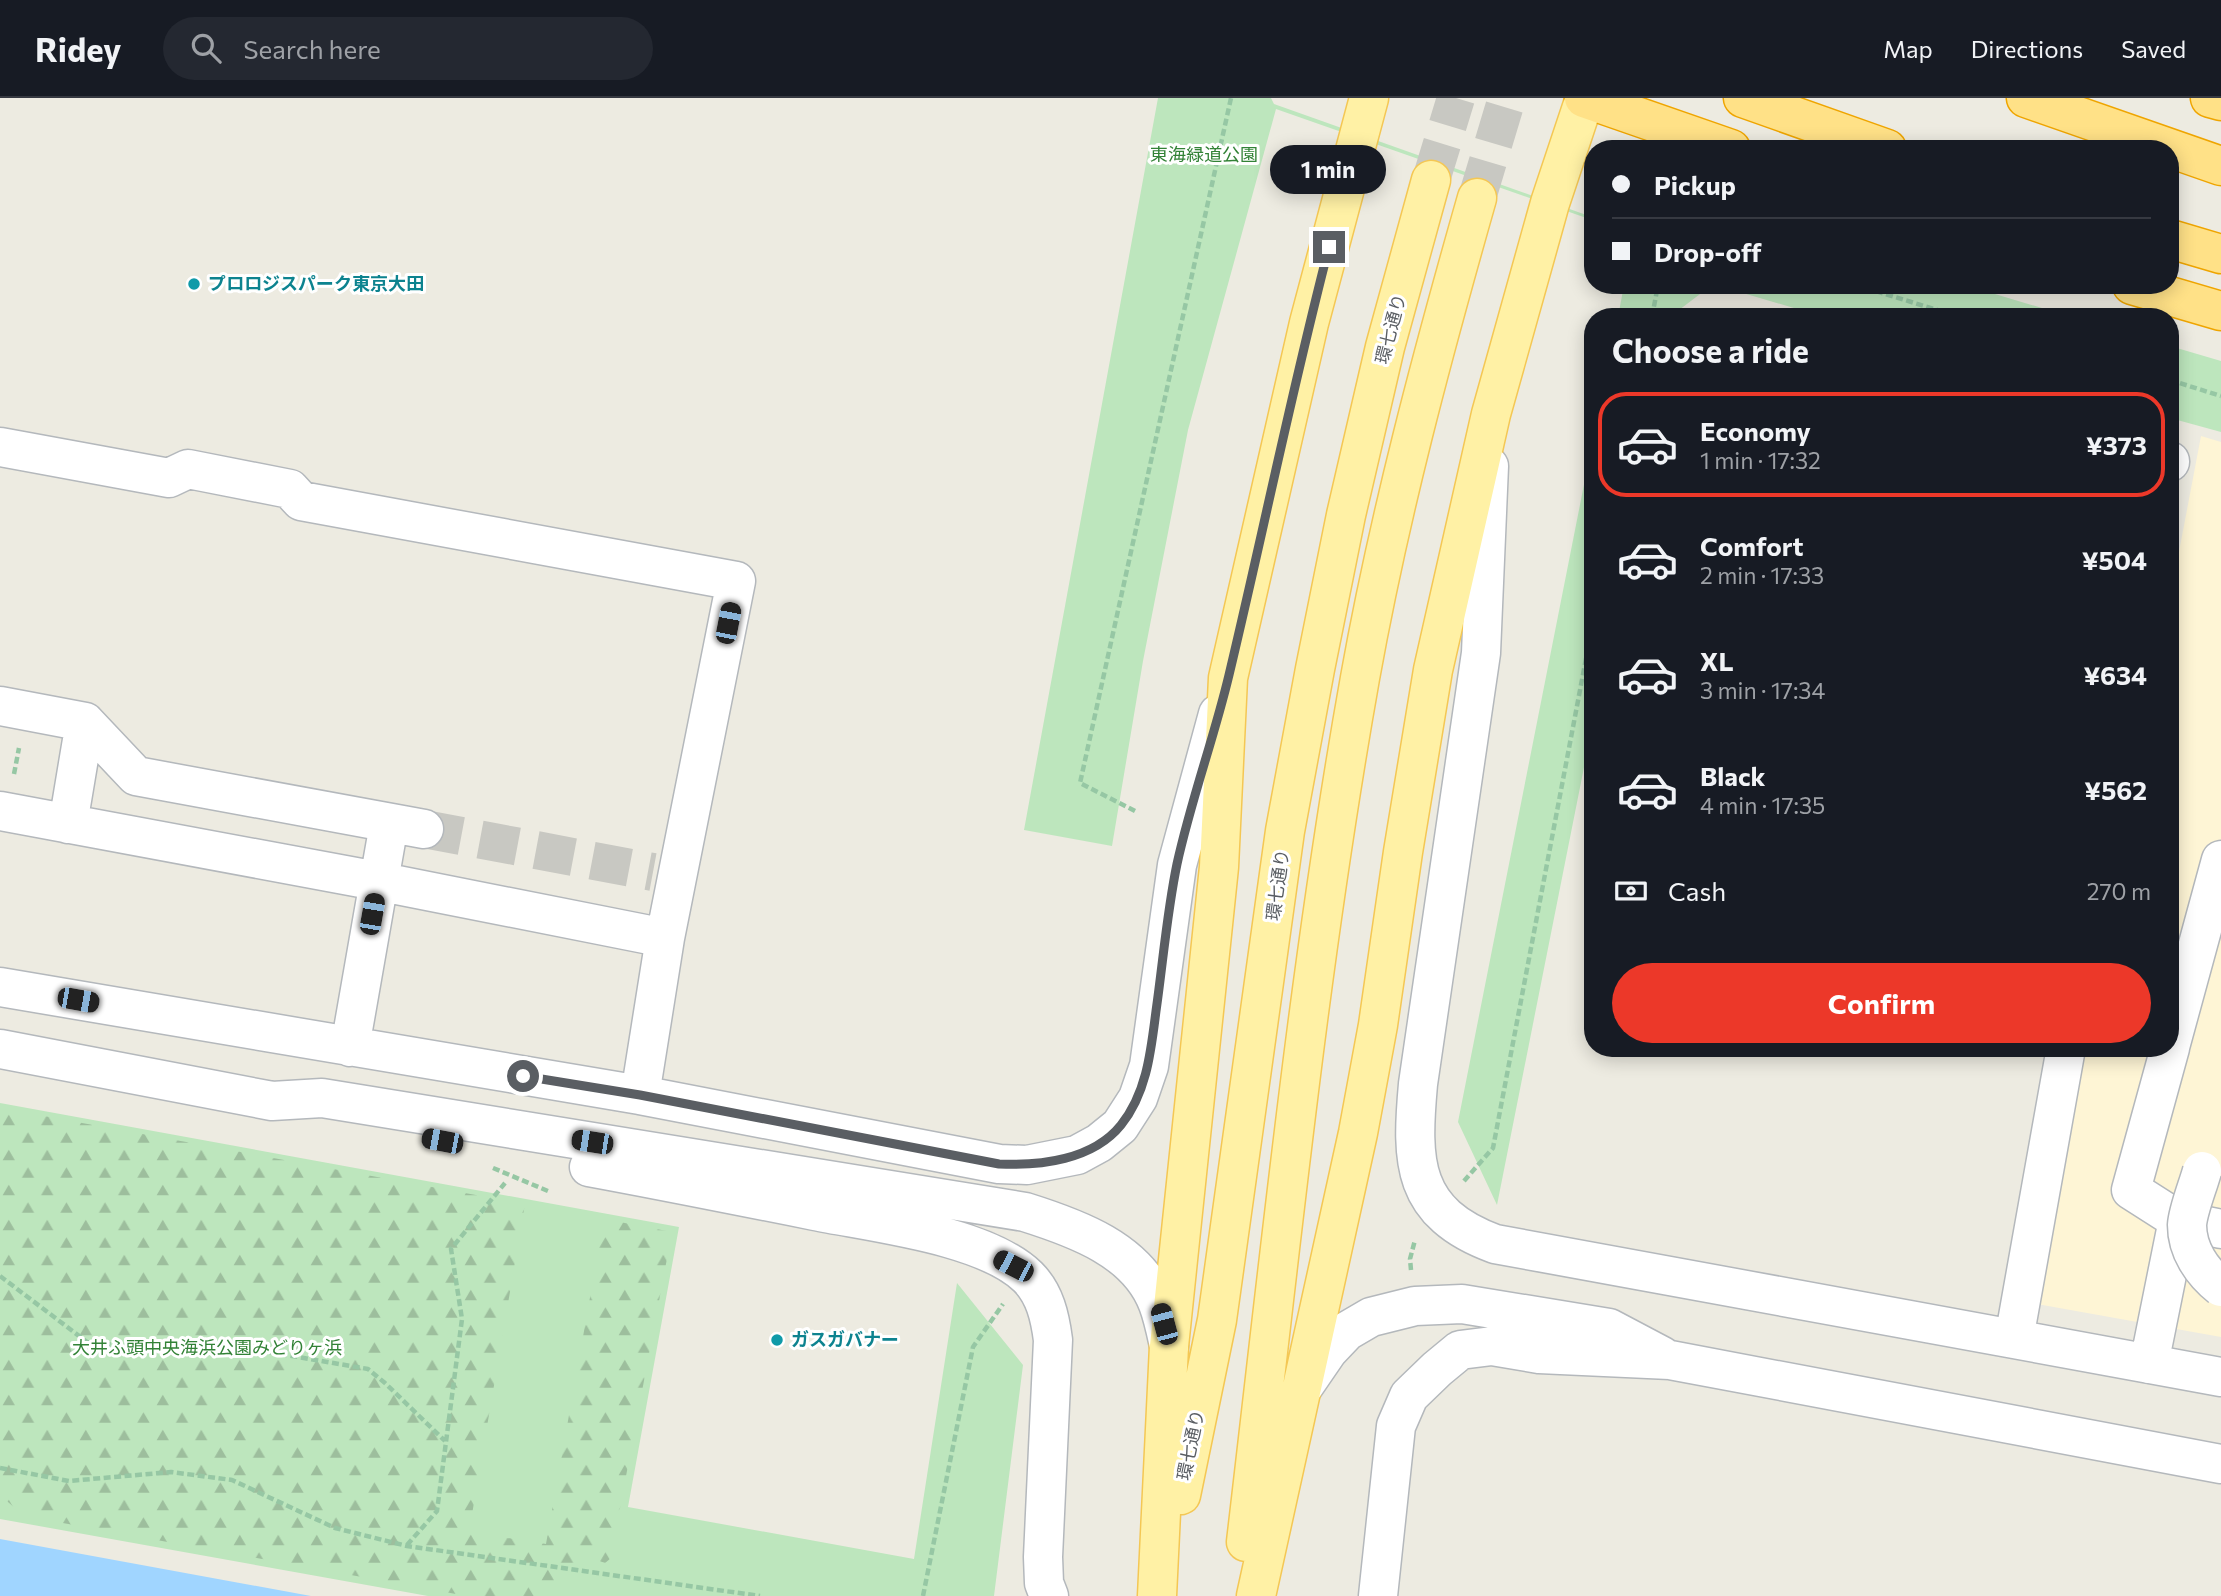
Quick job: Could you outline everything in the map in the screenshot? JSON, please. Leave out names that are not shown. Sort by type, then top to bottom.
[{"type":"highway","points":[[1585,98],[1705,140]]},
{"type":"highway","points":[[1743,98],[1862,140]]},
{"type":"highway","points":[[2026,98],[2146,140]]},
{"type":"highway","points":[[2210,98],[2221,101]]},
{"type":"highway","points":[[2179,151],[2221,166]]},
{"type":"highway","points":[[2179,242],[2221,254]]},
{"type":"highway","points":[[2162,294],[2221,312]]},
{"type":"main road","points":[[1158,1596],[1169,1346],[1219,867],[1228,678],[1309,323],[1369,98]]},
{"type":"main road","points":[[1256,1596],[1358,1133],[1378,1025],[1433,670],[1491,414],[1550,204],[1585,98]]},
{"type":"main road","name":"環七通り","points":[[1158,1596],[1217,1320],[1283,845],[1318,656],[1346,515],[1382,359],[1431,180]]},
{"type":"main road","points":[[1248,1596],[1246,1545],[1334,836],[1356,703],[1394,518],[1423,396],[1477,198]]},
{"type":"street","points":[[1491,414],[1482,653],[1414,1126],[1419,1177],[1438,1209],[1455,1224],[1478,1238],[1495,1244],[2221,1377]]},
{"type":"street","points":[[0,447],[169,478],[188,469],[290,489],[301,501],[736,581],[666,874],[665,938],[640,1095]]},
{"type":"street","points":[[0,987],[640,1095],[999,1164],[1050,1162],[1077,1155],[1099,1143],[1121,1126],[1138,1098],[1149,1066],[1177,864],[1228,678]]},
{"type":"street","points":[[13,709],[85,722],[136,776],[406,826],[377,881],[350,1047]]},
{"type":"street","points":[[68,824],[85,722]]},
{"type":"street","points":[[290,865],[300,807]]},
{"type":"street","points":[[4,812],[665,938]]},
{"type":"street","points":[[2179,1015],[2221,860]]},
{"type":"street","points":[[0,1049],[272,1101],[311,1117],[679,1184],[919,1232],[975,1246],[1028,1277],[1049,1311],[1054,1340],[1043,1557],[1044,1583],[1049,1596]]},
{"type":"street","points":[[2014,1339],[2064,1057]]},
{"type":"street","points":[[2168,1057],[2131,1190],[2178,1220],[2221,1229]]},
{"type":"street","points":[[272,1101],[322,1097],[1025,1212],[1090,1236],[1118,1253],[1144,1277],[1158,1303],[1169,1346]]},
{"type":"street","points":[[2202,1171],[2187,1225],[2197,1262],[2221,1287]]},
{"type":"street","points":[[2149,1364],[2178,1220]]},
{"type":"street","points":[[1304,1386],[1328,1351],[1347,1331],[1371,1317],[1415,1306],[1462,1304],[1609,1328],[1670,1360]]},
{"type":"street","points":[[1378,1596],[1396,1426],[1409,1396],[1460,1350],[1492,1346],[1539,1354],[1670,1360],[2221,1464]]},
{"type":"path","points":[[1135,811],[1080,783],[1231,98]]},
{"type":"path","points":[[1885,294],[1931,308]]},
{"type":"path","points":[[2179,383],[2221,396]]},
{"type":"path","points":[[1464,1182],[1493,1148],[1584,669]]},
{"type":"path","points":[[4,812],[13,709]]},
{"type":"path","points":[[407,1546],[437,1511],[462,1319],[451,1249],[505,1183]]},
{"type":"path","points":[[1411,1276],[1410,1259],[1416,1236]]},
{"type":"path","points":[[0,1276],[87,1342],[153,1349],[205,1341],[368,1369],[445,1441]]},
{"type":"path","points":[[923,1596],[973,1347],[1006,1301]]},
{"type":"path","points":[[0,1468],[69,1481],[170,1472],[232,1480],[335,1528],[407,1546],[760,1596]]},
{"type":"shaded area","points":[[2201,436],[2221,442],[2221,1337],[2037,1304],[2084,1057],[2179,1057],[2179,552]]},
{"type":"green space","name":"東海緑道公園","points":[[1158,98],[1271,98],[1274,104],[1584,214],[1584,217],[1276,109],[1188,430],[1143,661],[1112,846],[1024,830]]},
{"type":"green space","points":[[1622,294],[1700,294],[1682,308],[1620,308]]},
{"type":"green space","points":[[1746,294],[1995,294],[2042,308],[1794,308]]},
{"type":"green space","points":[[2179,349],[2221,361],[2221,432],[2179,420]]},
{"type":"green space","points":[[1584,484],[1584,767],[1497,1205],[1458,1122]]},
{"type":"green space","name":"大井ふ頭中央海浜公園みどりヶ浜","points":[[0,1103],[679,1227],[628,1507],[914,1559],[957,1283],[1023,1365],[994,1596],[428,1596],[0,1519]]},
{"type":"green space","name":"大井ふ頭中央海浜公園みどりヶ浜","points":[[0,1108],[525,1204],[469,1532],[546,1544],[604,1219],[672,1232],[620,1508],[613,1521],[616,1554],[605,1563],[591,1558],[548,1593],[534,1596],[467,1596],[24,1516],[0,1495]]},
{"type":"water","points":[[0,1539],[311,1596],[0,1596]]},
{"type":"tunnel","points":[[1431,180],[1456,98]]},
{"type":"tunnel","points":[[1477,198],[1507,98]]},
{"type":"tunnel","points":[[424,829],[653,872]]},
{"type":"place","name":"プロロジスパーク東京大田","points":[[194,284]]},
{"type":"place","name":"ガスガバナー","points":[[777,1340]]},
{"type":"route","points":[[523,1076],[640,1095],[999,1164],[1027,1165],[1077,1155],[1121,1126],[1138,1098],[1149,1066],[1177,864],[1228,678],[1309,323],[1329,247]]}]
